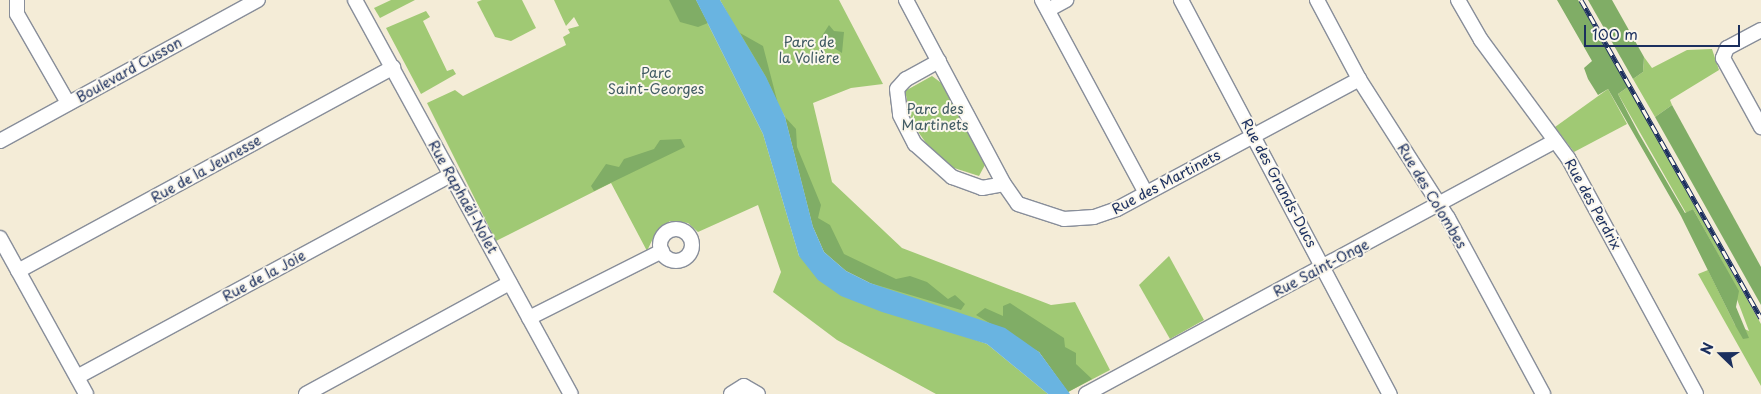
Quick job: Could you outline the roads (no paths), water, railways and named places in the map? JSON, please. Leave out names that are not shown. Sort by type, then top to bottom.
[{"type":"street","points":[[17,0],[17,14],[68,104]]},
{"type":"street","name":"Boulevard Cusson","points":[[0,141],[258,0]]},
{"type":"street","name":"Rue Raphaël-Nolet","points":[[355,0],[568,393]]},
{"type":"street","name":"Rue des Martinets","points":[[906,0],[1004,184],[1018,204],[1064,218],[1109,212],[1359,78]]},
{"type":"street","points":[[1066,0],[1045,5],[1146,193]]},
{"type":"street","name":"Rue des Grands-Ducs","points":[[1181,0],[1390,394]]},
{"type":"street","name":"Rue des Colombes","points":[[1317,0],[1359,78],[1440,206],[1542,394]]},
{"type":"street","name":"Rue des Perdrix","points":[[1458,0],[1481,40],[1572,164],[1696,394]]},
{"type":"street","points":[[1761,30],[1724,52],[1724,61],[1761,127]]},
{"type":"street","points":[[939,61],[906,79],[897,89],[897,106],[909,136],[952,177],[982,188],[1004,184]]},
{"type":"street","name":"Rue de la Jeunesse","points":[[18,271],[393,67]]},
{"type":"street","name":"Rue Saint-Onge","points":[[1086,394],[1440,206],[1555,141]]},
{"type":"street","name":"Rue de la Joie","points":[[77,377],[450,175]]},
{"type":"street","points":[[0,238],[86,394]]},
{"type":"street","points":[[529,318],[662,251]]},
{"type":"street","points":[[306,394],[510,283]]},
{"type":"street","points":[[731,394],[744,386],[758,394]]},
{"type":"water","points":[[696,0],[720,0],[766,77],[785,117],[813,227],[824,252],[846,271],[870,283],[1005,328],[1039,352],[1070,394],[1048,394],[987,344],[882,312],[841,296],[818,280],[799,256],[763,134]]},
{"type":"railway","points":[[1581,0],[1761,318]]},
{"type":"park label","name":"Parc de la Volière","points":[[809,50]]},
{"type":"park label","name":"Parc Saint-Georges","points":[[656,82]]},
{"type":"park label","name":"Parc des Martinets","points":[[935,118]]}]
